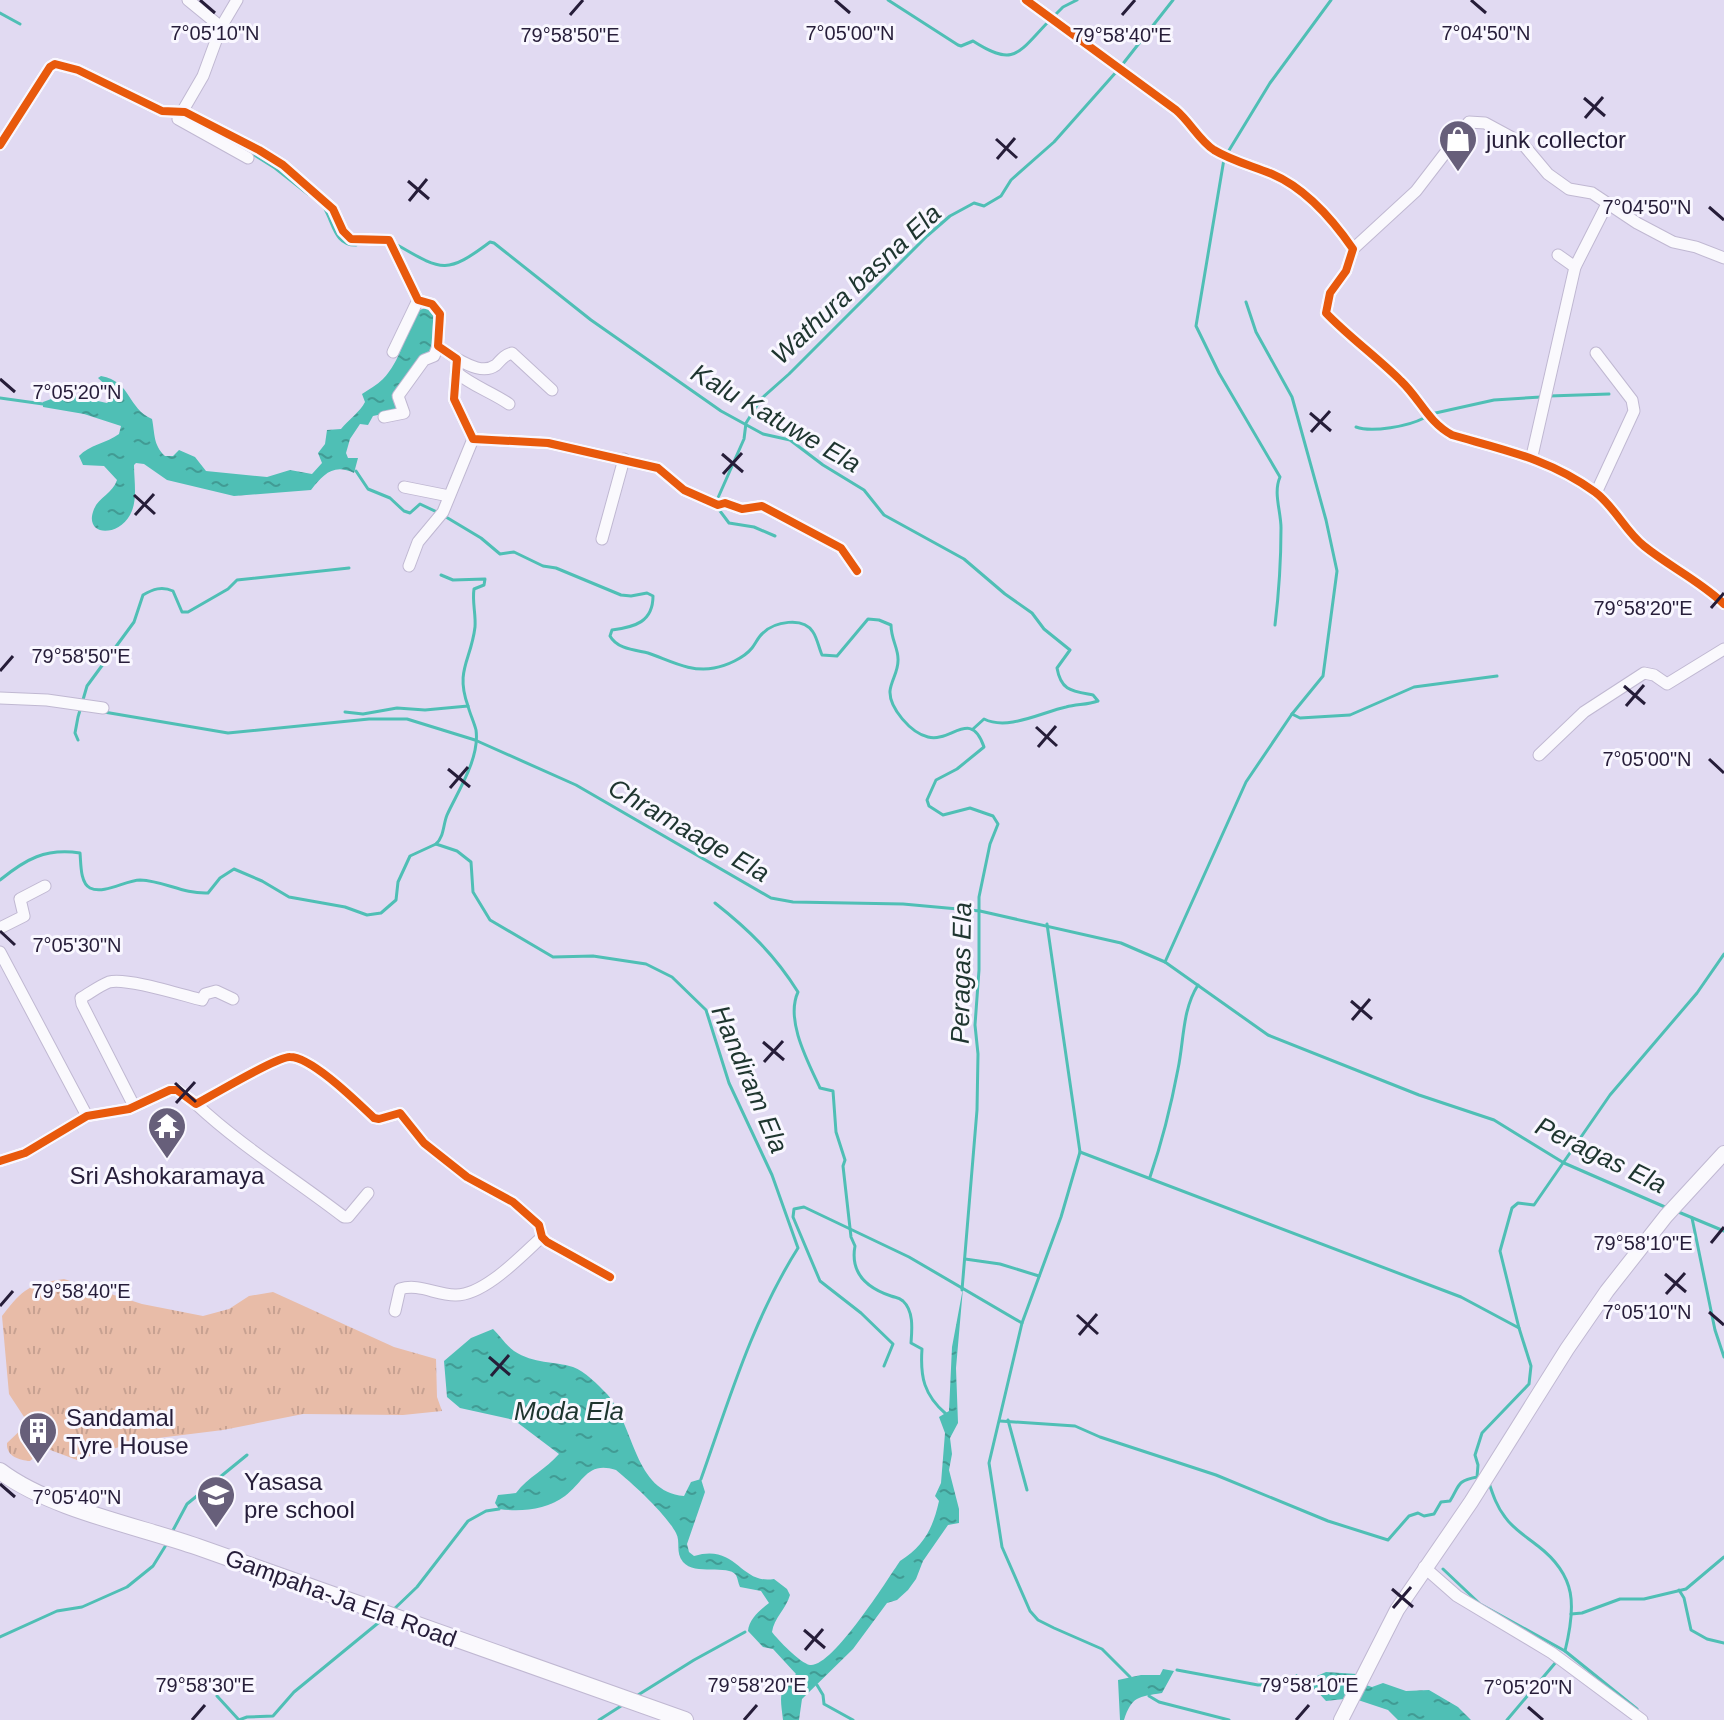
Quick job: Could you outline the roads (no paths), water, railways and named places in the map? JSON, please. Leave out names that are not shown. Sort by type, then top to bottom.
[{"type":"highway","name":"Gampaha-Ja Ela Road","points":[[0,1471],[48,1498],[169,1537],[685,1720]]},
{"type":"main road","points":[[1345,1713],[1397,1610],[1471,1502],[1567,1349],[1607,1291],[1670,1211],[1724,1153]]},
{"type":"street","points":[[188,0],[221,27]]},
{"type":"street","points":[[237,0],[221,27],[203,76],[178,119],[248,158]]},
{"type":"street","points":[[1026,0],[1190,121],[1206,143],[1225,156],[1276,175],[1309,199],[1337,227],[1353,249]]},
{"type":"street","points":[[0,145],[50,67],[55,64],[78,70],[162,111],[185,112],[235,137],[283,165],[333,209],[343,231],[351,239],[389,240],[418,300],[432,304],[440,314],[438,346],[434,356],[424,360],[398,396],[404,413],[384,417]]},
{"type":"street","points":[[1724,258],[1673,242],[1592,193],[1569,189],[1557,182],[1522,143],[1485,123],[1475,121],[1469,122],[1416,191],[1353,249],[1346,271],[1330,293],[1325,310],[1337,325],[1402,382],[1428,416],[1452,435],[1532,456],[1596,493],[1614,509],[1640,543],[1724,604]]},
{"type":"street","points":[[1532,456],[1575,267],[1607,204]]},
{"type":"street","points":[[1558,255],[1575,267]]},
{"type":"street","points":[[393,352],[418,300]]},
{"type":"street","points":[[438,346],[478,369],[493,367],[503,356],[512,353],[552,390]]},
{"type":"street","points":[[1596,353],[1632,400],[1634,411],[1596,493]]},
{"type":"street","points":[[409,566],[418,542],[442,515],[473,439],[454,399],[457,359]]},
{"type":"street","points":[[456,372],[509,404]]},
{"type":"street","points":[[473,439],[548,443],[658,468],[684,490],[717,504],[725,503],[742,509],[762,506],[841,548],[857,571]]},
{"type":"street","points":[[602,539],[624,459]]},
{"type":"street","points":[[404,487],[449,496]]},
{"type":"street","points":[[1539,755],[1584,712],[1644,673],[1654,675],[1667,684],[1724,649]]},
{"type":"street","points":[[0,698],[47,700],[103,708]]},
{"type":"street","points":[[0,928],[24,916],[20,899],[45,886]]},
{"type":"street","points":[[0,952],[87,1116]]},
{"type":"street","points":[[134,1106],[81,998],[110,982],[125,980],[202,1000],[205,994],[216,991],[233,999]]},
{"type":"street","points":[[196,1104],[277,1059],[296,1057],[325,1075],[374,1118],[400,1113],[424,1143],[467,1177],[513,1202],[539,1225],[542,1237],[610,1277]]},
{"type":"street","points":[[0,1161],[25,1153],[87,1116],[134,1106],[177,1090],[271,1167],[344,1217],[348,1217],[368,1193]]},
{"type":"street","points":[[395,1311],[400,1289],[427,1288],[455,1295],[466,1293],[493,1280],[542,1237]]},
{"type":"street","points":[[1424,1567],[1457,1596],[1552,1653],[1642,1720]]},
{"type":"water","points":[[426,308],[433,312],[433,352],[398,390],[401,410],[373,416],[368,425],[360,424],[350,439],[346,453],[348,458],[358,458],[354,473],[334,470],[324,475],[311,490],[234,496],[167,480],[144,464],[136,463],[135,497],[130,515],[117,528],[110,530],[103,531],[93,525],[94,509],[117,480],[104,466],[83,465],[79,456],[119,434],[121,426],[84,414],[43,407],[43,402],[65,394],[107,403],[113,397],[112,391],[98,378],[101,376],[119,384],[138,408],[152,419],[156,443],[165,456],[173,456],[179,450],[195,457],[206,471],[267,477],[290,470],[312,474],[322,463],[318,453],[325,444],[327,430],[341,429],[360,409],[365,402],[362,394],[383,379],[394,364],[416,311]]},
{"type":"water","name":"Moda Ela","points":[[963,1288],[956,1368],[958,1423],[950,1438],[952,1454],[949,1470],[959,1509],[959,1523],[948,1525],[923,1561],[908,1590],[897,1600],[887,1603],[853,1649],[802,1699],[799,1720],[783,1720],[781,1705],[783,1689],[796,1674],[773,1649],[763,1647],[748,1631],[753,1619],[769,1603],[761,1591],[740,1587],[732,1572],[695,1568],[683,1562],[671,1525],[616,1470],[598,1468],[592,1471],[565,1496],[542,1507],[499,1509],[495,1503],[498,1495],[516,1493],[559,1454],[514,1420],[460,1408],[447,1397],[444,1361],[471,1338],[493,1329],[511,1349],[521,1355],[573,1367],[587,1375],[616,1407],[637,1456],[655,1483],[667,1492],[684,1496],[691,1482],[701,1479],[705,1492],[687,1544],[689,1552],[694,1556],[720,1555],[753,1576],[774,1579],[787,1589],[790,1595],[772,1632],[795,1656],[810,1665],[832,1653],[845,1638],[900,1561],[921,1543],[934,1520],[939,1501],[935,1496],[941,1483],[945,1433],[939,1417],[949,1411],[952,1347]]},
{"type":"water","points":[[1163,1669],[1174,1671],[1162,1693],[1137,1699],[1124,1720],[1120,1720],[1118,1680],[1160,1675]]},
{"type":"water","points":[[1326,1672],[1357,1674],[1354,1681],[1372,1687],[1383,1683],[1406,1691],[1429,1690],[1458,1707],[1471,1720],[1398,1720],[1388,1710],[1346,1696],[1344,1699],[1326,1701],[1316,1690],[1292,1683],[1296,1674],[1308,1680]]},
{"type":"waterway","points":[[888,0],[958,45],[973,41],[998,54],[1007,55],[1022,49],[1049,21]]},
{"type":"waterway","points":[[1054,16],[1077,0]]},
{"type":"waterway","name":"Wathura basna Ela","points":[[1122,65],[1173,0]]},
{"type":"waterway","points":[[1228,152],[1270,83],[1331,0]]},
{"type":"waterway","points":[[0,13],[20,24]]},
{"type":"waterway","name":"Wathura basna Ela","points":[[717,500],[744,439],[746,423],[761,399],[950,216],[974,203],[984,206],[1001,196],[1011,180],[1054,142],[1117,71]]},
{"type":"waterway","name":"Kalu Katuwe Ela","points":[[242,147],[308,194]]},
{"type":"waterway","points":[[1224,159],[1196,326],[1219,373],[1280,477],[1277,496],[1281,552],[1275,625]]},
{"type":"waterway","name":"Kalu Katuwe Ela","points":[[325,209],[339,238],[356,245]]},
{"type":"waterway","name":"Kalu Katuwe Ela","points":[[394,243],[433,264],[443,265],[463,260],[490,242],[494,243],[591,320],[721,411],[763,434],[790,440],[864,490],[884,515],[964,559],[1032,613],[1044,629],[1070,650],[1057,668],[1061,681],[1069,689],[1093,695],[1098,701],[1014,722],[984,719],[973,729]]},
{"type":"waterway","points":[[1246,302],[1256,332],[1292,397],[1337,571],[1323,676],[1292,714]]},
{"type":"waterway","points":[[1549,396],[1609,394]]},
{"type":"waterway","points":[[1431,414],[1494,400],[1541,397]]},
{"type":"waterway","points":[[0,398],[43,404]]},
{"type":"waterway","points":[[1356,427],[1390,428],[1424,418]]},
{"type":"waterway","name":"Peragas Ela","points":[[356,471],[368,489],[390,498],[404,511],[410,513],[420,504],[439,513]]},
{"type":"waterway","name":"Wathura basna Ela","points":[[717,507],[729,523],[754,527],[775,536]]},
{"type":"waterway","name":"Peragas Ela","points":[[446,517],[481,538],[500,554],[514,552],[621,595],[647,593],[653,596],[650,612],[641,622],[612,630],[610,636],[632,650],[689,667],[705,669],[729,663],[749,652],[768,629],[788,622],[808,627],[822,655],[837,656],[868,619],[879,620],[891,625],[898,661],[890,691],[893,705],[902,719],[915,731],[928,737],[945,736],[967,728],[979,736],[984,747],[957,769],[936,780],[927,800],[929,806],[943,815],[970,808],[993,816],[998,824],[990,844],[979,897],[975,1025],[977,1110],[962,1290]]},
{"type":"waterway","points":[[78,740],[75,733],[87,686],[134,622],[143,595],[158,589],[173,591],[182,612],[188,612],[228,589],[237,580],[349,568]]},
{"type":"waterway","points":[[441,575],[453,580],[485,579],[484,585],[474,589],[475,627],[463,674],[468,706]]},
{"type":"waterway","name":"Chramaage Ela","points":[[104,712],[228,733],[369,719],[407,719],[475,740],[576,785],[771,898],[793,902],[903,904],[980,911],[1121,943],[1165,962],[1246,782],[1292,714],[1300,718],[1350,715],[1414,687],[1497,676]]},
{"type":"waterway","points":[[345,712],[363,714],[397,708],[425,710],[468,706],[476,730],[475,752],[436,844]]},
{"type":"waterway","name":"Handiram Ela","points":[[0,880],[37,857],[56,852],[80,853],[84,882],[96,890],[140,880],[208,893],[220,878],[234,869],[289,897],[345,907],[367,915],[381,913],[396,900],[398,882],[410,856],[436,844],[457,851],[471,862],[473,892],[490,920],[553,957],[593,956],[646,964],[672,977],[706,1010],[729,1083],[772,1175],[798,1248],[755,1331],[701,1479]]},
{"type":"waterway","name":"Peragas Ela","points":[[715,903],[760,943],[798,992],[794,1015],[800,1041],[820,1088],[833,1091],[836,1132],[845,1160],[843,1166],[855,1264],[868,1284],[907,1305],[912,1321],[911,1343],[922,1349],[925,1385],[946,1414]]},
{"type":"waterway","points":[[1047,924],[1080,1152],[1061,1217],[1022,1323],[989,1463],[1002,1547],[1030,1611],[1038,1620],[1102,1649],[1130,1677]]},
{"type":"waterway","points":[[1519,1328],[1500,1251],[1512,1208],[1518,1203],[1534,1205],[1610,1095],[1697,993],[1724,954]]},
{"type":"waterway","name":"Peragas Ela","points":[[1165,962],[1268,1035],[1419,1095],[1494,1120],[1564,1163],[1665,1207]]},
{"type":"waterway","points":[[1150,1177],[1172,1097],[1186,1015],[1198,985]]},
{"type":"waterway","points":[[1000,1421],[1075,1426],[1216,1475],[1328,1521],[1388,1540],[1409,1516],[1434,1514],[1441,1502],[1450,1501],[1462,1482],[1477,1477],[1475,1455],[1482,1433],[1529,1384],[1531,1366],[1519,1328],[1461,1297],[1080,1152]]},
{"type":"waterway","points":[[884,1366],[893,1344],[861,1313],[820,1281],[793,1217],[794,1209],[804,1207],[909,1257],[1022,1323]]},
{"type":"waterway","name":"Peragas Ela","points":[[1676,1211],[1724,1231]]},
{"type":"waterway","points":[[1692,1218],[1715,1330],[1724,1357]]},
{"type":"waterway","points":[[965,1259],[1000,1264],[1039,1276]]},
{"type":"waterway","points":[[1008,1420],[1027,1490]]},
{"type":"waterway","points":[[171,1534],[187,1504],[247,1455]]},
{"type":"waterway","points":[[1489,1483],[1497,1505],[1508,1521],[1551,1557],[1567,1581],[1572,1606],[1565,1651]]},
{"type":"waterway","points":[[392,1611],[417,1587],[468,1521],[486,1511],[499,1509]]},
{"type":"waterway","points":[[0,1637],[57,1611],[82,1607],[127,1587],[153,1566],[166,1545]]},
{"type":"waterway","points":[[1571,1614],[1620,1599],[1644,1599],[1686,1589],[1724,1557]]},
{"type":"waterway","points":[[1443,1569],[1480,1604],[1565,1651],[1637,1709]]},
{"type":"waterway","points":[[1679,1590],[1684,1598],[1691,1630],[1707,1639],[1724,1643]]},
{"type":"waterway","points":[[217,1696],[239,1720],[273,1716],[294,1692],[383,1619]]},
{"type":"waterway","points":[[638,1695],[745,1632]]},
{"type":"waterway","points":[[1507,1720],[1556,1662]]},
{"type":"waterway","points":[[1177,1670],[1258,1685],[1292,1683]]},
{"type":"waterway","points":[[817,1685],[824,1704],[853,1720]]},
{"type":"waterway","points":[[1149,1696],[1159,1702],[1229,1720]]},
{"type":"waterway","points":[[599,1720],[621,1706]]},
{"type":"place","name":"junk collector","points":[[1458,173]]},
{"type":"place","name":"Sri Ashokaramaya","points":[[167,1160]]},
{"type":"place","name":"Sandamal Tyre House","points":[[38,1465]]},
{"type":"place","name":"Yasasa pre school","points":[[216,1529]]}]
